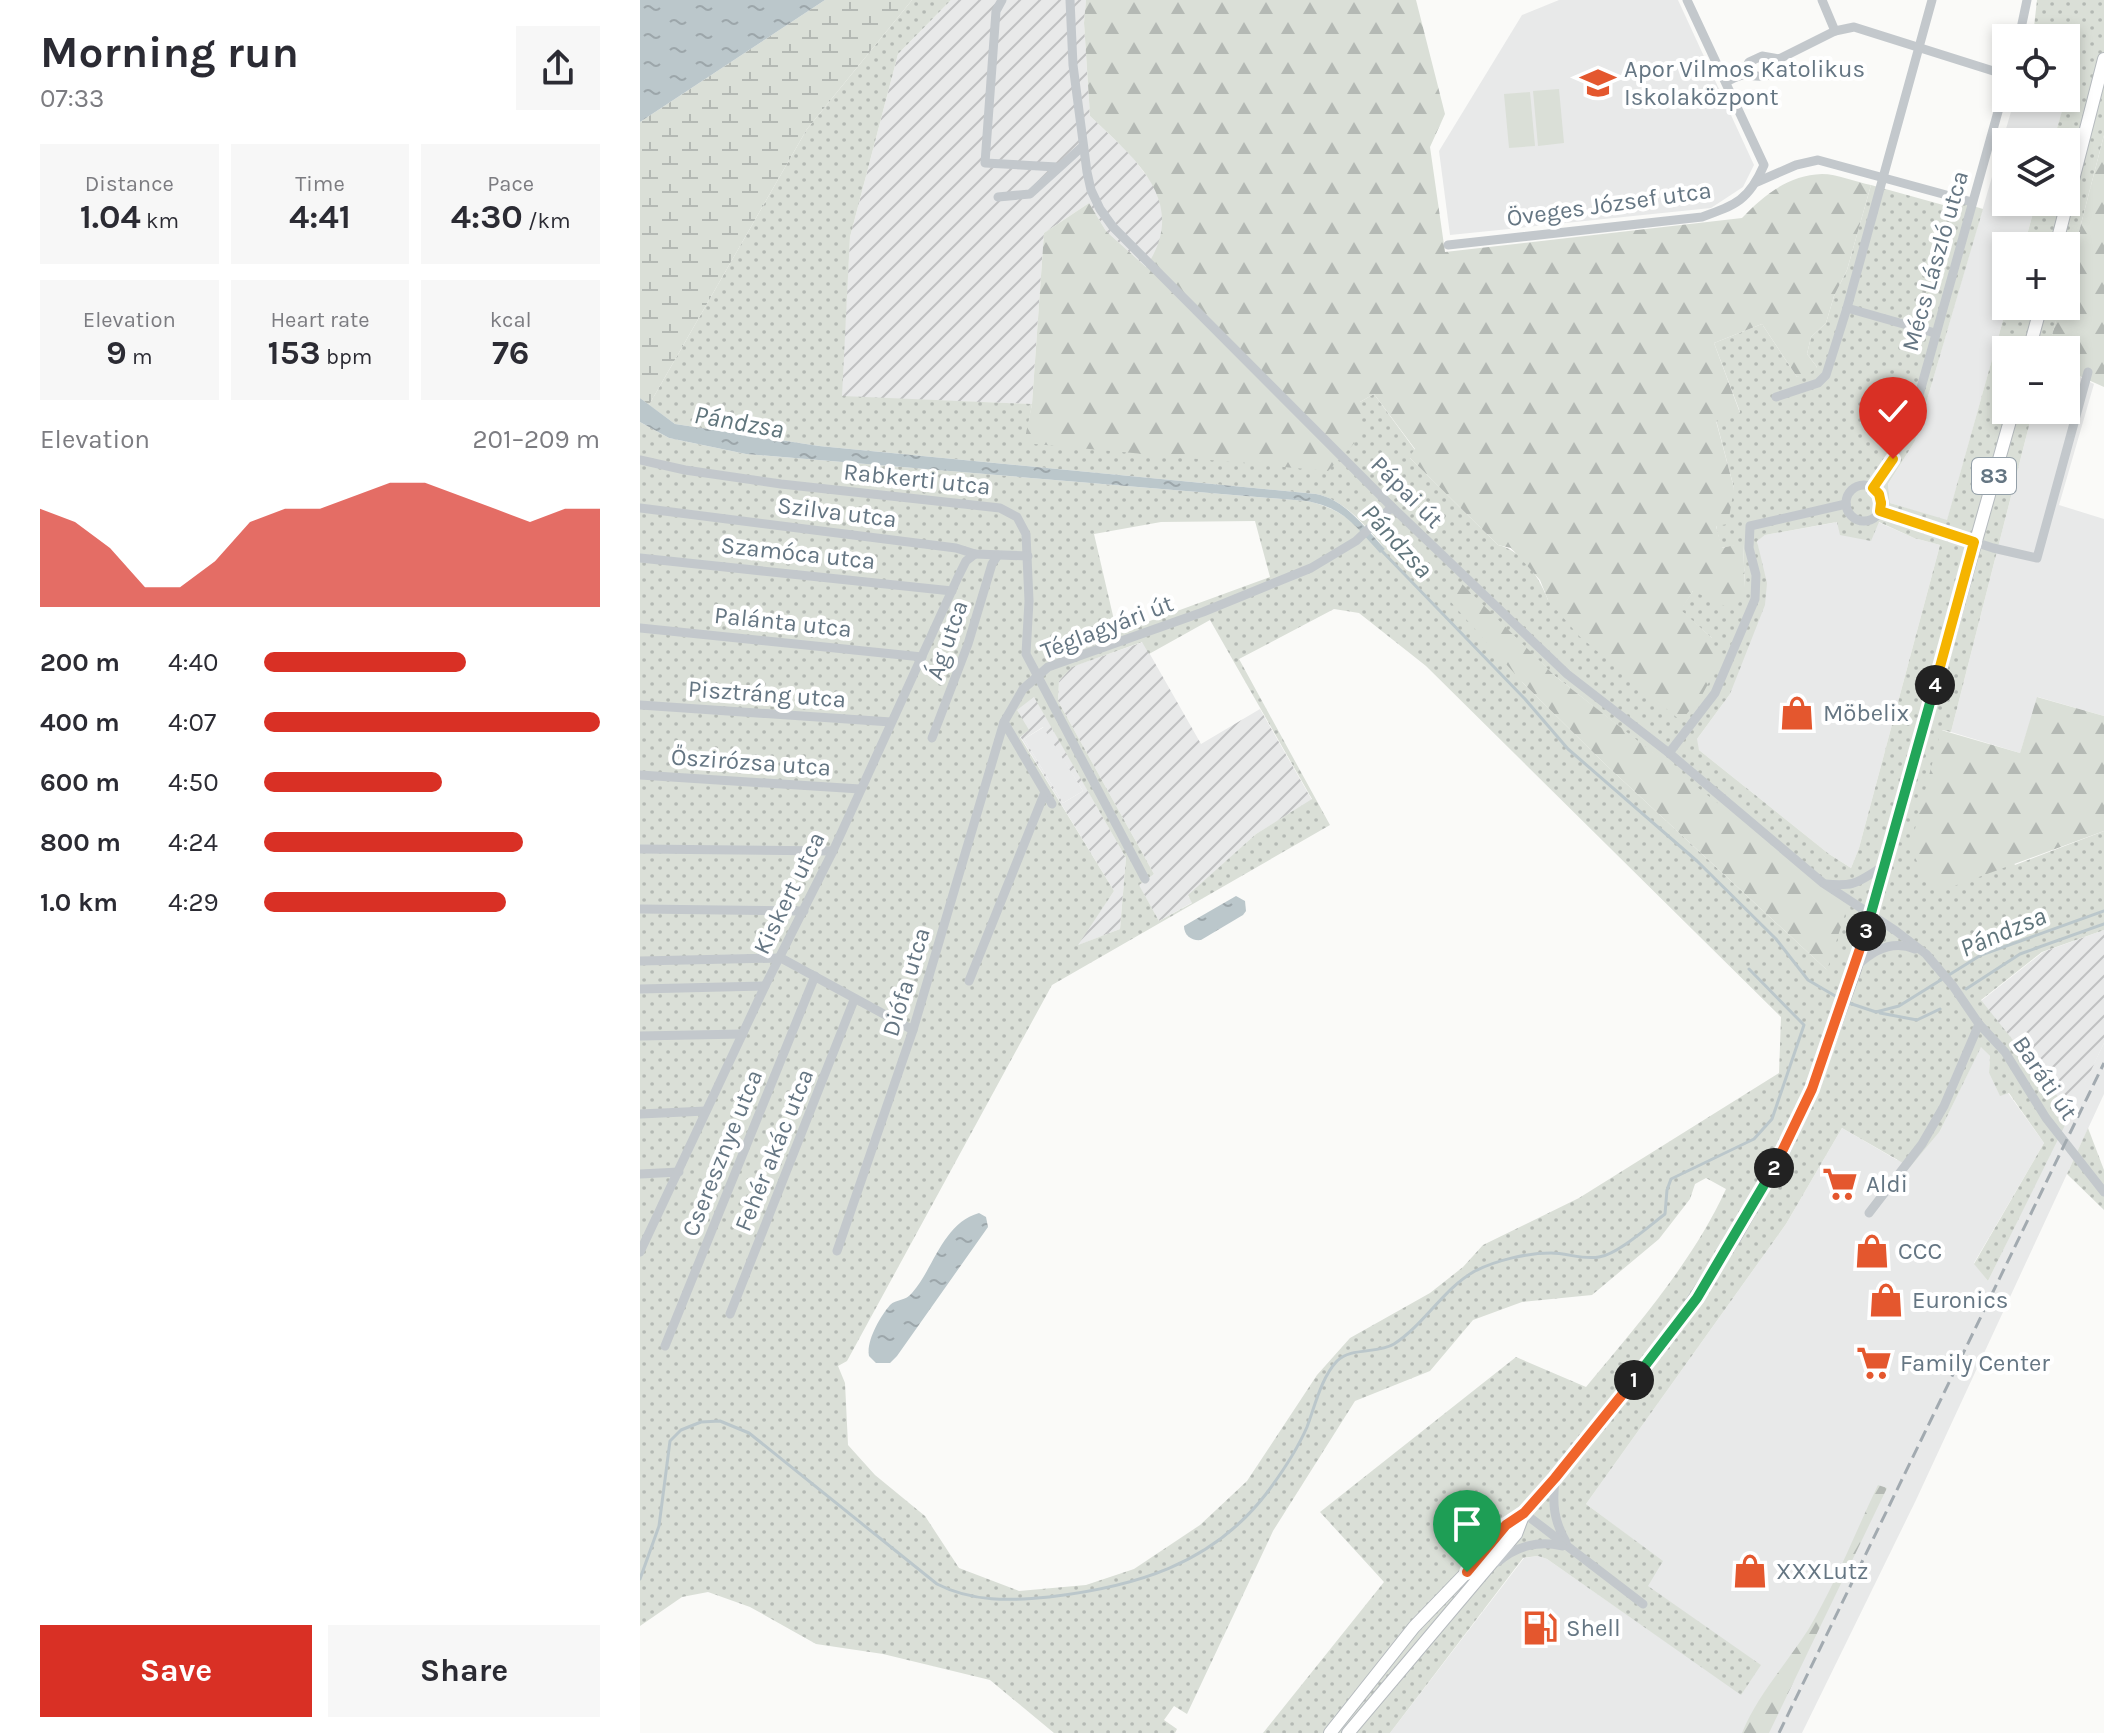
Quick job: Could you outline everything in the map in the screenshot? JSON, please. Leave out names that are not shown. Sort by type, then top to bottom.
[{"type":"main road","points":[[2060,232],[2104,59]]},
{"type":"main road","name":"83","points":[[1330,1733],[1414,1627],[1467,1572],[1506,1525],[1524,1513],[1555,1478],[1678,1324],[1735,1237],[1797,1121],[1854,972],[2009,424]]},
{"type":"main road","name":"83","points":[[1348,1733],[1516,1534],[1524,1513]]},
{"type":"street","points":[[1002,0],[996,11],[985,163],[1057,167]]},
{"type":"street","name":"Pápai út","points":[[1070,0],[1073,65],[1091,190],[1113,227],[1392,507],[1567,674],[1669,753],[1823,883],[1926,954]]},
{"type":"street","points":[[1687,0],[1764,165],[1757,182]]},
{"type":"street","points":[[1822,0],[1835,31]]},
{"type":"street","points":[[1776,397],[1818,383],[1826,375],[1932,0]]},
{"type":"street","points":[[2022,24],[2027,0]]},
{"type":"street","points":[[1743,75],[1749,62],[1762,56],[1779,59],[1835,31],[1854,27],[1992,71]]},
{"type":"street","points":[[1726,82],[1743,75],[1756,79],[1762,77],[1774,71],[1779,59]]},
{"type":"street","name":"Mécs László utca","points":[[1669,753],[1715,693],[1755,599],[1756,575],[1749,548],[1750,526],[1846,504],[1853,488],[1862,485],[1873,488],[1909,431],[1998,112]]},
{"type":"street","points":[[998,197],[1030,194],[1083,146]]},
{"type":"street","name":"Öveges József utca","points":[[1448,245],[1702,217],[1733,206],[1749,194],[1757,182],[1796,165],[1818,160],[1972,202]]},
{"type":"street","points":[[1847,308],[1935,333]]},
{"type":"street","points":[[1880,511],[1974,542],[2037,558],[2088,372]]},
{"type":"street","name":"Rabkerti utca","points":[[640,460],[781,484],[1009,511],[1022,525],[1028,556],[1029,601],[1025,642],[1026,654],[1036,675]]},
{"type":"street","points":[[1846,504],[1849,513],[1859,520],[1871,519],[1880,511],[1881,498],[1873,488]]},
{"type":"street","name":"Téglagyári út","points":[[1145,879],[1036,675],[1058,662],[1203,612],[1311,568],[1356,541],[1392,507]]},
{"type":"street","name":"Szilva utca","points":[[640,508],[927,544],[975,554],[1028,556]]},
{"type":"street","name":"Kiskert utca","points":[[640,1252],[765,986],[833,851],[966,561],[975,554]]},
{"type":"street","name":"Ág utca","points":[[932,738],[998,555]]},
{"type":"street","name":"Szamóca utca","points":[[640,558],[952,591]]},
{"type":"street","name":"Palánta utca","points":[[640,628],[922,657]]},
{"type":"street","points":[[1036,675],[1014,702],[1004,722],[1052,804]]},
{"type":"street","name":"Pisztráng utca","points":[[640,705],[891,722]]},
{"type":"street","name":"Diófa utca","points":[[837,1251],[913,1030],[1004,722]]},
{"type":"street","name":"Őszirózsa utca","points":[[640,775],[860,789]]},
{"type":"street","points":[[969,981],[1045,792]]},
{"type":"street","points":[[640,849],[833,851]]},
{"type":"street","points":[[1823,883],[1857,884],[1884,866]]},
{"type":"street","points":[[640,909],[804,911]]},
{"type":"street","points":[[1854,972],[1871,955],[1889,946],[1900,945],[1926,954]]},
{"type":"street","name":"Baráti út","points":[[1926,954],[1979,1024],[2005,1052],[2046,1118],[2104,1192]]},
{"type":"street","points":[[640,961],[781,958],[913,1030]]},
{"type":"street","name":"Cseresznye utca","points":[[665,1346],[815,976]]},
{"type":"street","points":[[640,989],[765,986]]},
{"type":"street","name":"Fehér akác utca","points":[[730,1314],[854,1000]]},
{"type":"street","points":[[1869,1213],[1922,1144],[1944,1106],[1979,1024]]},
{"type":"street","points":[[640,1036],[743,1034]]},
{"type":"street","points":[[640,1114],[706,1111]]},
{"type":"street","points":[[640,1174],[679,1172]]},
{"type":"street","points":[[640,1231],[651,1231]]},
{"type":"street","points":[[1555,1478],[1552,1501],[1555,1520],[1569,1548]]},
{"type":"street","points":[[1524,1513],[1643,1604]]},
{"type":"street","points":[[1479,1578],[1505,1556],[1524,1546],[1549,1543],[1569,1548]]},
{"type":"shaded area","points":[[951,0],[1086,0],[1084,24],[1090,116],[1130,154],[1159,192],[1164,218],[1159,248],[1147,268],[1106,231],[1089,203],[1044,233],[1032,404],[841,397],[850,237],[898,54]]},
{"type":"shaded area","name":"Apor Vilmos Katolikus Iskolaközpont","points":[[1559,0],[1678,0],[1754,165],[1743,187],[1711,208],[1450,235],[1439,151],[1522,15]]},
{"type":"shaded area","points":[[2011,112],[2062,112],[2057,128],[2006,128]]},
{"type":"shaded area","points":[[1992,177],[1992,216],[2032,216],[2028,232],[1992,232],[1992,320],[2003,320],[1999,336],[1992,336],[1992,360],[1947,521],[1890,503],[1888,484],[1915,441]]},
{"type":"shaded area","points":[[2080,377],[2094,384],[2059,505],[2104,519],[2104,716],[2038,697],[2020,753],[1951,732],[2029,424],[2080,424]]},
{"type":"shaded area","points":[[1838,522],[1878,522],[1914,538],[1940,545],[1851,868],[1829,854],[1697,746],[1697,739],[1730,694],[1759,552],[1757,540],[1765,535]]},
{"type":"shaded area","points":[[1143,642],[1201,744],[1260,709],[1312,800],[1256,834],[1188,896],[1193,902],[1159,921],[1138,884],[1154,874],[1058,701],[1059,681],[1071,667]]},
{"type":"shaded area","points":[[1034,696],[1126,858],[1120,929],[1076,946],[1114,891],[1020,736],[1016,709]],"holes":[[[1043,727],[1083,791],[1063,803],[1024,739]]]},
{"type":"shaded area","points":[[1044,727],[1083,791],[1063,803],[1024,739]]},
{"type":"shaded area","points":[[2104,930],[2104,1043],[2071,1113],[1981,1001],[2043,952]]},
{"type":"shaded area","points":[[2104,1043],[2104,1094],[1916,1500],[1802,1733],[1390,1733],[1524,1558],[1538,1556],[1547,1559],[1741,1694],[1760,1665],[1647,1586],[1662,1561],[1586,1504],[1786,1224],[1842,1128],[1897,1160],[1940,1131],[1981,1046],[1990,1056],[1989,1073],[2000,1095],[2008,1093],[2044,1143],[1974,1263],[1988,1281]]},
{"type":"green space","points":[[825,0],[912,0],[807,129],[649,405],[640,398],[640,122]]},
{"type":"green space","points":[[912,0],[951,0],[898,54],[850,237],[842,396],[1032,404],[1025,443],[1360,402],[1374,394],[1415,450],[1410,458],[1498,545],[1515,552],[1522,559],[1535,574],[1548,600],[1712,638],[1680,610],[1693,591],[1745,587],[1743,544],[1721,548],[1716,525],[1734,488],[1716,420],[1740,412],[1714,343],[1762,324],[1797,377],[1817,367],[1807,354],[1811,337],[1826,323],[1834,296],[1847,270],[1871,185],[1954,208],[1957,201],[1983,209],[1915,441],[1888,484],[1890,503],[1947,520],[1992,360],[1992,424],[2029,424],[1951,732],[1942,730],[2015,865],[2104,831],[2104,930],[2042,952],[1981,1000],[2071,1113],[1988,1281],[1974,1264],[2044,1143],[2009,1093],[2000,1096],[1989,1073],[1990,1056],[1981,1047],[1940,1131],[1910,1167],[1842,1128],[1786,1224],[1586,1504],[1663,1561],[1648,1586],[1761,1665],[1741,1695],[1547,1559],[1538,1556],[1523,1558],[1390,1733],[1263,1733],[1384,1582],[1320,1512],[1516,1357],[1586,1387],[1663,1292],[1712,1216],[1726,1189],[1706,1178],[1695,1184],[1690,1199],[1659,1239],[1592,1295],[1522,1302],[1473,1320],[1430,1371],[1355,1401],[1273,1531],[1187,1714],[1174,1706],[1164,1720],[1177,1729],[1175,1733],[1054,1733],[990,1680],[883,1654],[816,1644],[750,1607],[708,1592],[682,1597],[640,1626],[640,422],[669,438],[746,454],[1306,501],[1339,513],[1385,549],[1346,508],[1316,494],[819,446],[675,424],[649,405],[807,129]],"holes":[[[1255,521],[1270,577],[1117,633],[1094,534],[1161,522]],[[1837,522],[1840,535],[1871,541],[1879,522],[1914,538],[1940,545],[1851,868],[1829,854],[1699,750],[1697,739],[1730,694],[1765,605],[1767,583],[1757,541],[1765,535]],[[1460,584],[1555,676],[1726,811],[1827,970],[1605,764],[1523,683]],[[1334,609],[1359,613],[1426,666],[1781,1017],[1779,1073],[1579,1198],[1483,1245],[1463,1267],[1430,1293],[1350,1338],[1317,1375],[1247,1481],[1200,1525],[1134,1569],[1086,1585],[1019,1591],[959,1568],[925,1516],[875,1475],[848,1445],[845,1383],[838,1366],[847,1361],[1052,985],[1330,825],[1239,659]],[[1210,620],[1312,799],[1256,834],[1188,895],[1192,903],[1159,921],[1139,885],[1154,874],[1058,701],[1059,681],[1072,667],[1142,642],[1149,654]],[[1034,697],[1126,858],[1120,929],[1078,945],[1114,891],[1020,737],[1029,730],[1017,710]]]},
{"type":"green space","points":[[1086,0],[1416,0],[1445,114],[1430,147],[1445,252],[1742,218],[1777,188],[1810,175],[1834,175],[1871,185],[1847,270],[1834,296],[1826,323],[1811,337],[1807,354],[1817,367],[1809,374],[1797,377],[1762,324],[1714,343],[1740,413],[1716,421],[1734,488],[1728,524],[1716,526],[1722,548],[1743,543],[1745,587],[1735,611],[1693,591],[1681,610],[1712,638],[1720,662],[1702,695],[1681,721],[1579,636],[1548,600],[1540,580],[1511,548],[1498,545],[1409,457],[1415,449],[1374,394],[1360,402],[1362,435],[1328,471],[1024,443],[1032,404],[1044,233],[1089,203],[1106,231],[1146,267],[1158,244],[1162,222],[1159,202],[1151,183],[1124,149],[1090,116],[1084,23]]},
{"type":"green space","points":[[2037,0],[2104,0],[2104,135],[2079,232],[2028,232],[2032,216],[2080,216],[2080,128],[2057,128],[2062,112],[2080,112],[2080,24],[2034,24]]},
{"type":"green space","points":[[1559,89],[1564,143],[1538,146],[1533,91]]},
{"type":"green space","points":[[1530,92],[1535,146],[1509,148],[1504,94]]},
{"type":"green space","points":[[2104,135],[2104,387],[2080,376],[2080,336],[2052,336],[2056,320],[2080,320],[2079,232]]},
{"type":"green space","points":[[2003,320],[2056,320],[2052,336],[1999,336]]},
{"type":"green space","points":[[1461,583],[1555,676],[1848,905],[1827,970],[1605,764],[1523,683],[1449,600]]},
{"type":"green space","points":[[2037,697],[2104,716],[2104,831],[1938,892],[1910,848],[1941,730],[2020,753]]},
{"type":"green space","points":[[2088,1128],[2104,1170],[2104,1210],[2067,1174]]},
{"type":"green space","points":[[1878,1485],[1887,1488],[1769,1733],[1742,1733],[1764,1693],[1818,1613]]},
{"type":"water","points":[[640,0],[825,0],[640,122]]},
{"type":"water","points":[[640,398],[675,424],[819,446],[1316,494],[1345,508],[1385,549],[1380,553],[1340,513],[1306,501],[746,454],[669,438],[640,422]]},
{"type":"water","points":[[1236,896],[1245,901],[1246,911],[1243,915],[1201,940],[1187,935],[1184,926]]},
{"type":"water","points":[[979,1213],[986,1217],[988,1227],[897,1356],[890,1363],[876,1363],[869,1356],[870,1343],[886,1310],[892,1303],[912,1293],[956,1226]]},
{"type":"waterway","name":"Pándzsa","points":[[1380,549],[1525,699],[1568,749],[1697,861],[1776,939],[1808,980],[1842,1000]]},
{"type":"waterway","name":"Pándzsa","points":[[1849,1003],[1876,1012],[1899,1006],[1981,955],[2104,911]]},
{"type":"waterway","name":"Pándzsa","points":[[1966,989],[2020,954],[2104,924]]},
{"type":"waterway","points":[[640,1579],[659,1526],[670,1441],[681,1430],[701,1422],[720,1421],[749,1433],[937,1584],[964,1594],[1006,1599],[1080,1593],[1141,1579],[1196,1555],[1221,1539],[1266,1494],[1303,1436],[1319,1392],[1337,1361],[1350,1354],[1394,1344],[1453,1287],[1484,1267],[1532,1254],[1557,1253],[1593,1258],[1615,1251],[1665,1214],[1671,1179],[1754,1139],[1772,1119],[1804,1025],[1749,969]]},
{"type":"waterway","name":"Pándzsa","points":[[1880,1013],[1917,1020],[1940,1009]]},
{"type":"railway","points":[[1779,1733],[2104,1063]]},
{"type":"place","name":"Apor Vilmos Katolikus Iskolaközpont","points":[[1598,83]]},
{"type":"place","name":"Möbelix","points":[[1797,713]]},
{"type":"place","name":"Aldi","points":[[1840,1184]]},
{"type":"place","name":"CCC","points":[[1872,1251]]},
{"type":"place","name":"Euronics","points":[[1886,1300]]},
{"type":"place","name":"Family Center","points":[[1874,1363]]},
{"type":"place","name":"XXXLutz","points":[[1750,1571]]},
{"type":"place","name":"Shell","points":[[1540,1628]]},
{"type":"route","points":[[1467,1572],[1506,1525],[1524,1513],[1555,1478],[1697,1298],[1761,1193],[1812,1089],[1855,969],[1974,542],[1880,511],[1881,498],[1873,488],[1893,459]]}]
